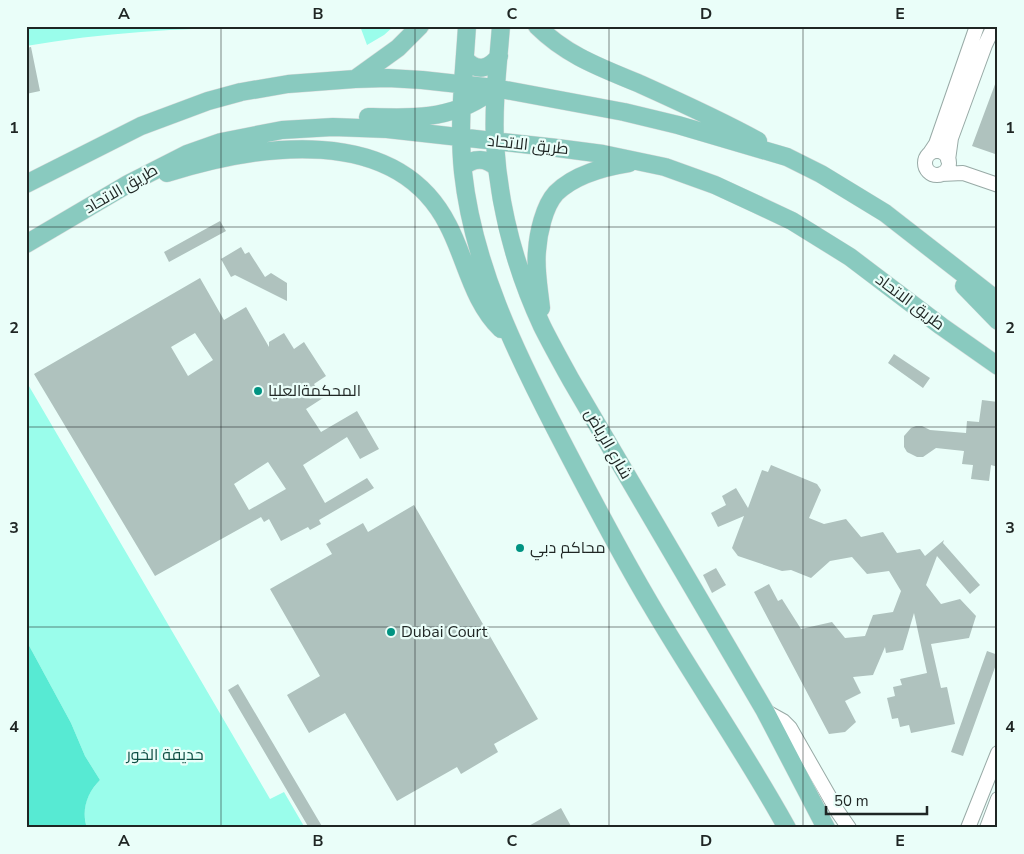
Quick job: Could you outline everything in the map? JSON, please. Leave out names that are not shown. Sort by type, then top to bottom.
[{"type":"main road","points":[[355,79],[398,48],[420,26]]},
{"type":"main road","points":[[467,26],[462,108],[463,167],[474,227],[488,279],[510,337],[570,458],[651,605],[787,828]]},
{"type":"main road","name":"شارع الرياض","points":[[501,26],[495,88],[497,168],[506,219],[524,279],[542,326],[571,380],[765,711],[826,828]]},
{"type":"main road","points":[[536,26],[553,42],[577,57],[709,115],[821,174],[877,208],[915,235],[944,260],[998,301]]},
{"type":"main road","points":[[465,59],[475,68],[482,68],[489,66],[499,56]]},
{"type":"main road","points":[[26,184],[142,126],[208,101],[241,92],[288,84],[355,79],[422,80],[495,88],[633,114],[787,157]]},
{"type":"main road","points":[[282,130],[317,119],[335,117],[421,117],[449,113],[485,96],[495,88]]},
{"type":"main road","name":"طريق الاتحاد","points":[[26,244],[128,184],[187,154],[221,142],[282,130],[333,127],[387,129],[603,154],[649,163],[714,185],[756,204],[813,234],[850,257],[941,326],[998,366]]},
{"type":"main road","points":[[128,184],[194,164],[260,152],[316,149],[359,155],[380,162],[399,172],[416,185],[437,207],[448,225],[476,293],[496,324],[510,337]]},
{"type":"main road","points":[[463,167],[471,161],[480,159],[490,162],[497,168]]},
{"type":"main road","points":[[542,326],[537,252],[546,212],[556,194],[572,182],[609,166],[649,163]]},
{"type":"main road","points":[[944,260],[969,291],[998,321]]},
{"type":"main road","points":[[774,804],[776,828]]},
{"type":"street","points":[[978,26],[936,144],[925,162],[926,169],[934,175],[963,173],[998,185]]},
{"type":"street","points":[[941,174],[947,169],[951,138],[985,45],[994,26]]},
{"type":"street","points":[[930,154],[938,152],[946,156],[963,173]]},
{"type":"street","points":[[765,711],[774,715],[790,728],[849,828]]},
{"type":"street","points":[[968,828],[998,753]]},
{"type":"street","points":[[987,828],[998,799]]},
{"type":"green space","points":[[26,26],[305,26],[305,28],[166,30],[96,36],[26,46]]},
{"type":"green space","points":[[360,26],[394,26],[384,35],[367,45]]},
{"type":"green space","name":"حديقة الخور","points":[[26,381],[270,799],[284,792],[305,828],[87,828],[85,821],[86,802],[100,780],[85,756],[71,723],[26,640]]},
{"type":"shaded area","points":[[26,640],[71,723],[85,756],[100,780],[95,785],[86,802],[85,821],[87,828],[26,828]]},
{"type":"building","points":[[31,47],[40,91],[26,94],[26,48]]},
{"type":"building","points":[[998,79],[998,155],[972,146]]},
{"type":"building","points":[[220,221],[226,231],[169,262],[164,252]]},
{"type":"building","points":[[241,247],[245,254],[249,252],[265,277],[271,273],[287,283],[287,301],[235,275],[231,277],[221,259]]},
{"type":"building","points":[[200,278],[224,320],[246,307],[269,347],[269,342],[284,333],[294,349],[304,342],[326,376],[314,384],[323,398],[306,409],[321,432],[357,411],[379,449],[360,459],[347,437],[303,465],[325,503],[367,478],[374,488],[319,520],[321,524],[310,530],[308,527],[281,541],[269,519],[264,522],[261,517],[155,576],[34,374]],"holes":[[[195,333],[213,360],[188,376],[171,347]],[[268,462],[286,489],[249,510],[234,484]]]},
{"type":"building","points":[[894,354],[930,378],[923,388],[888,363]]},
{"type":"building","points":[[982,400],[998,402],[998,467],[991,465],[989,481],[971,479],[973,465],[962,464],[964,451],[936,448],[923,457],[917,457],[907,452],[904,447],[904,436],[911,428],[916,426],[922,426],[930,430],[966,433],[967,421],[979,422]]},
{"type":"building","points":[[771,465],[817,484],[821,490],[809,518],[824,524],[846,519],[861,537],[883,532],[897,553],[920,549],[925,556],[944,540],[943,543],[980,585],[970,594],[937,556],[926,585],[941,604],[960,599],[976,616],[969,638],[931,644],[941,688],[947,687],[955,724],[911,733],[909,725],[900,727],[898,718],[892,719],[887,698],[895,696],[893,687],[902,685],[900,679],[927,673],[914,613],[903,650],[886,653],[885,647],[873,675],[853,677],[861,693],[845,701],[856,722],[845,732],[829,734],[754,592],[769,584],[778,601],[782,599],[801,629],[832,622],[845,638],[865,636],[873,615],[893,612],[901,591],[889,571],[867,574],[852,557],[830,561],[811,578],[791,570],[782,571],[738,556],[732,548],[744,516],[718,527],[711,513],[726,505],[722,496],[736,488],[748,508],[762,470],[768,472]]},
{"type":"building","name":"Dubai Court","points":[[414,505],[538,719],[494,744],[498,752],[461,774],[457,767],[397,801],[345,713],[309,733],[287,695],[320,676],[270,589],[332,554],[326,544],[363,523],[368,532]]},
{"type":"building","points":[[716,568],[726,585],[712,593],[703,575]]},
{"type":"building","points":[[987,651],[998,655],[998,659],[963,756],[951,752]]},
{"type":"building","points":[[238,684],[323,828],[309,828],[228,690]]},
{"type":"building","points":[[561,808],[572,828],[525,828]]},
{"type":"place","name":"المحكمةالعليا","points":[[258,391]]},
{"type":"place","name":"محاكم دبي","points":[[520,548]]},
{"type":"place","name":"Dubai Court","points":[[391,632]]}]
